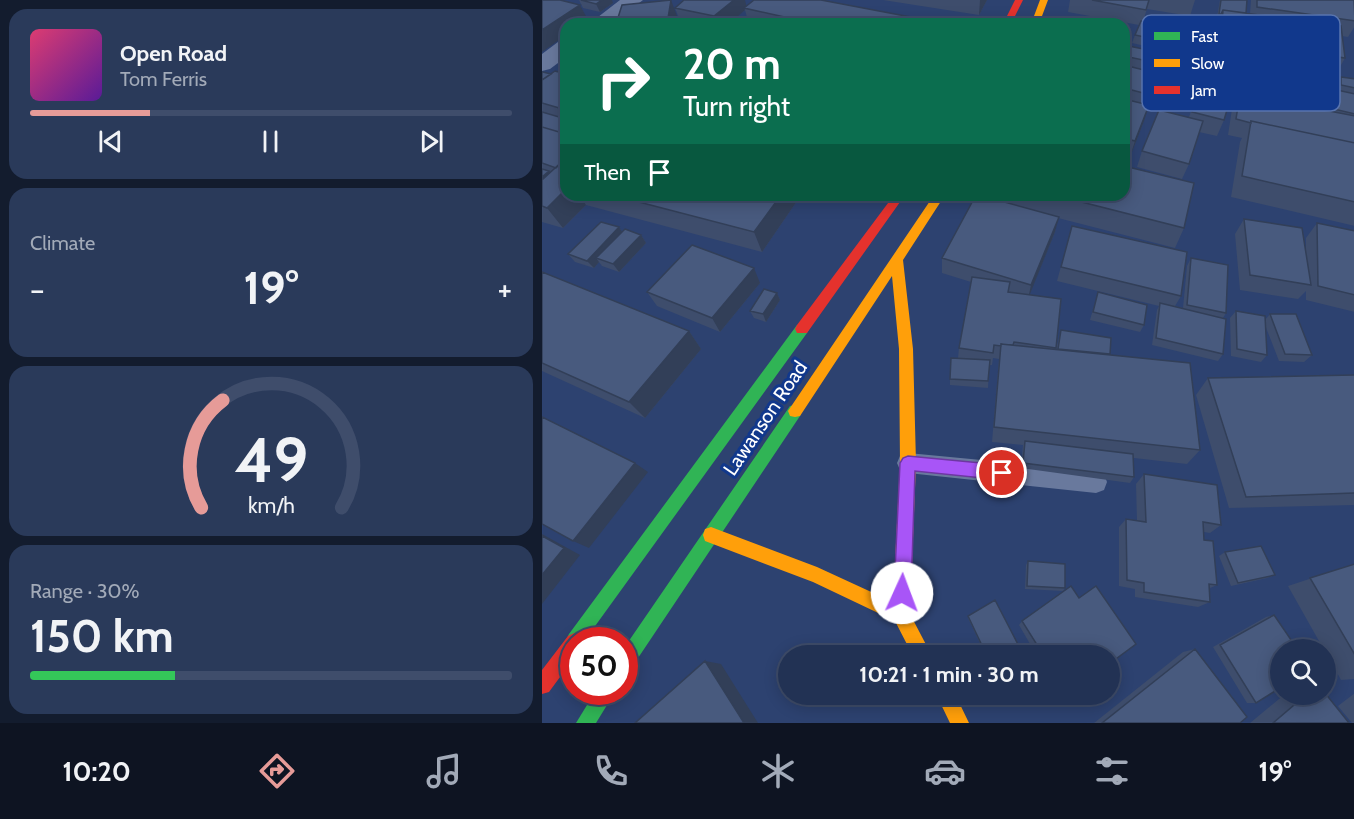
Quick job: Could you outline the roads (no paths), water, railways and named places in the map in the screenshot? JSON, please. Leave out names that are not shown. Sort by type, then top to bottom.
[{"type":"main road","points":[[1010,18],[1019,0]]},
{"type":"main road","points":[[1037,18],[1044,0]]},
{"type":"main road","name":"Lawanson Road","points":[[584,627],[896,201]]},
{"type":"main road","name":"Lawanson Road","points":[[638,643],[936,201]]},
{"type":"main road","points":[[897,260],[906,349],[908,463],[901,615],[917,645]]},
{"type":"main road","points":[[711,535],[817,575],[901,615]]},
{"type":"main road","name":"Lawanson Road","points":[[542,685],[560,660]]},
{"type":"main road","points":[[585,723],[597,705]]},
{"type":"main road","points":[[951,705],[960,723]]},
{"type":"street","points":[[608,18],[633,0]]},
{"type":"street","points":[[542,64],[560,51]]},
{"type":"lane","points":[[908,463],[1096,482]]}]
